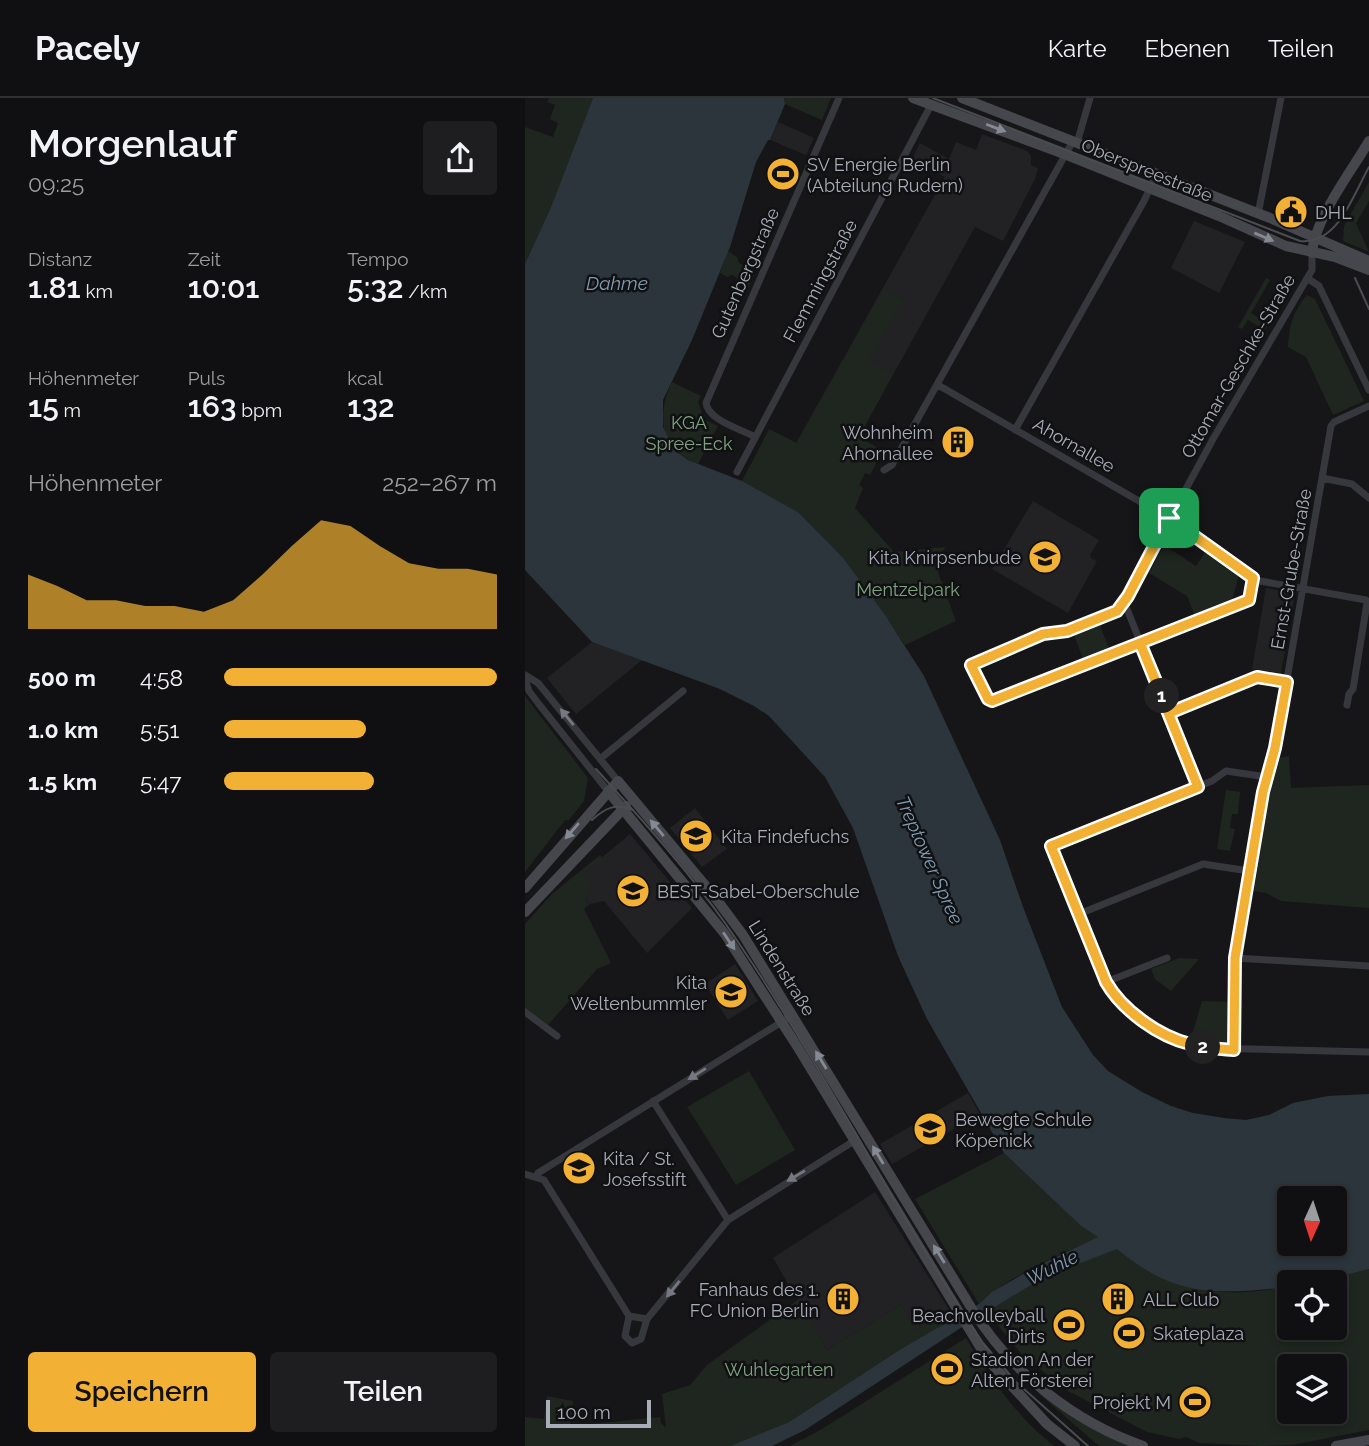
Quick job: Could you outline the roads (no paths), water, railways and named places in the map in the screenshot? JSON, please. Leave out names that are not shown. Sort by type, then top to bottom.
[{"type":"main road","name":"Oberspreestraße","points":[[913,98],[1150,188],[1282,245],[1335,257],[1369,270]]},
{"type":"main road","name":"Oberspreestraße","points":[[962,98],[1258,214],[1369,261]]},
{"type":"main road","name":"Ottomar-Geschke-Straße","points":[[1312,253],[1314,237],[1369,141]]},
{"type":"main road","points":[[525,888],[618,781]]},
{"type":"main road","name":"Lindenstraße","points":[[618,781],[726,911],[793,1015],[974,1313],[1006,1356],[1044,1391],[1084,1418],[1143,1446]]},
{"type":"main road","name":"Lindenstraße","points":[[608,791],[725,934],[995,1368],[1047,1424],[1075,1446]]},
{"type":"main road","points":[[525,912],[633,799]]},
{"type":"main road","points":[[1336,1446],[1369,1440]]},
{"type":"street","name":"Gutenbergstraße","points":[[755,437],[712,415],[706,408],[706,403],[839,98]]},
{"type":"street","points":[[884,470],[892,465],[1075,142],[1090,98]]},
{"type":"street","points":[[1258,214],[1281,98]]},
{"type":"street","name":"Flemmingstraße","points":[[737,472],[931,105]]},
{"type":"street","points":[[1015,430],[1156,174]]},
{"type":"street","name":"Ottomar-Geschke-Straße","points":[[1122,605],[1272,335],[1312,270],[1312,253]]},
{"type":"street","points":[[1307,278],[1319,286],[1369,390]]},
{"type":"street","name":"Ahornallee","points":[[938,385],[1169,518],[1253,578],[1362,598],[1367,603],[1353,689],[1347,705]]},
{"type":"street","name":"Ernst-Grube-Straße","points":[[1234,1050],[1235,958],[1249,871],[1304,588],[1331,426],[1334,422],[1369,406]]},
{"type":"street","points":[[1322,478],[1352,484],[1369,498]]},
{"type":"street","points":[[1198,787],[1140,643],[1127,609],[1122,605],[1117,611],[1071,629],[1046,633],[971,663],[988,699],[992,701],[1140,643],[1249,600],[1253,578]]},
{"type":"street","name":"Lindenstraße","points":[[525,677],[538,683],[618,781]]},
{"type":"street","name":"Lindenstraße","points":[[525,677],[529,691],[608,791]]},
{"type":"street","points":[[1169,713],[1257,677],[1287,682]]},
{"type":"street","points":[[600,759],[683,691]]},
{"type":"street","points":[[1267,777],[1230,770],[1198,787],[1051,846],[1106,982],[1120,1002],[1164,1033],[1187,1044],[1234,1050],[1369,1052]]},
{"type":"street","points":[[1079,914],[1203,864],[1249,871]]},
{"type":"street","points":[[1106,982],[1167,958]]},
{"type":"street","points":[[1235,958],[1369,966]]},
{"type":"street","points":[[525,1012],[557,1036]]},
{"type":"street","points":[[536,1177],[538,1173],[793,1015]]},
{"type":"street","points":[[653,1101],[728,1220]]},
{"type":"street","points":[[525,1174],[544,1180],[629,1316],[625,1336],[632,1343],[641,1339],[647,1319],[728,1220],[855,1141]]},
{"type":"street","points":[[629,1316],[647,1319]]},
{"type":"water","points":[[593,98],[784,98],[785,104],[770,140],[756,162],[730,247],[692,340],[663,400],[663,427],[675,451],[688,460],[742,481],[799,513],[844,559],[885,615],[924,676],[1000,840],[1062,1007],[1093,1055],[1108,1071],[1171,1106],[1193,1113],[1246,1120],[1269,1115],[1293,1103],[1328,1096],[1369,1094],[1369,1269],[1347,1275],[1347,1270],[1277,1270],[1277,1288],[1219,1291],[1179,1285],[1159,1277],[1117,1249],[1044,1277],[805,1430],[772,1446],[730,1446],[789,1422],[901,1349],[979,1304],[992,1292],[1035,1267],[1098,1237],[1081,1226],[1004,1153],[927,1019],[898,956],[853,828],[825,777],[769,716],[754,706],[720,689],[592,642],[525,570],[525,264],[551,207]]},
{"type":"tram line","points":[[933,98],[1300,241],[1313,240],[1334,227],[1343,216],[1369,167]]},
{"type":"tram line","points":[[1355,278],[1369,309]]},
{"type":"tram line","points":[[596,769],[647,825],[725,923],[792,1026],[983,1343],[1016,1382],[1088,1446]]},
{"type":"tram line","points":[[592,820],[611,808],[633,810]]},
{"type":"place","name":"SV Energie Berlin (Abteilung Rudern)","points":[[783,174]]},
{"type":"place","name":"DHL","points":[[1291,212]]},
{"type":"place","name":"Wohnheim Ahornallee","points":[[958,442]]},
{"type":"place","name":"Kita Knirpsenbude","points":[[1045,557]]},
{"type":"place","name":"Kita Findefuchs","points":[[696,836]]},
{"type":"place","name":"BEST-Sabel-Oberschule","points":[[633,891]]},
{"type":"place","name":"Kita Weltenbummler","points":[[731,992]]},
{"type":"place","name":"Bewegte Schule Köpenick","points":[[930,1129]]},
{"type":"place","name":"Kita / St. Josefsstift","points":[[579,1168]]},
{"type":"place","name":"Fanhaus des 1. FC Union Berlin","points":[[843,1299]]},
{"type":"place","name":"ALL Club","points":[[1118,1299]]},
{"type":"place","name":"Beachvolleyball Dirts","points":[[1069,1325]]},
{"type":"place","name":"Skateplaza","points":[[1129,1333]]},
{"type":"place","name":"Stadion An der Alten Försterei","points":[[947,1369]]},
{"type":"place","name":"Projekt M","points":[[1195,1402]]},
{"type":"water label","name":"Dahme","points":[[617,283]]},
{"type":"water label","name":"Treptower Spree","points":[[930,860]]},
{"type":"water label","name":"Wuhle","points":[[1052,1267]]},
{"type":"park label","name":"KGA Spree-Eck","points":[[689,432]]},
{"type":"park label","name":"Mentzelpark","points":[[908,589]]},
{"type":"park label","name":"Wuhlegarten","points":[[779,1369]]}]
